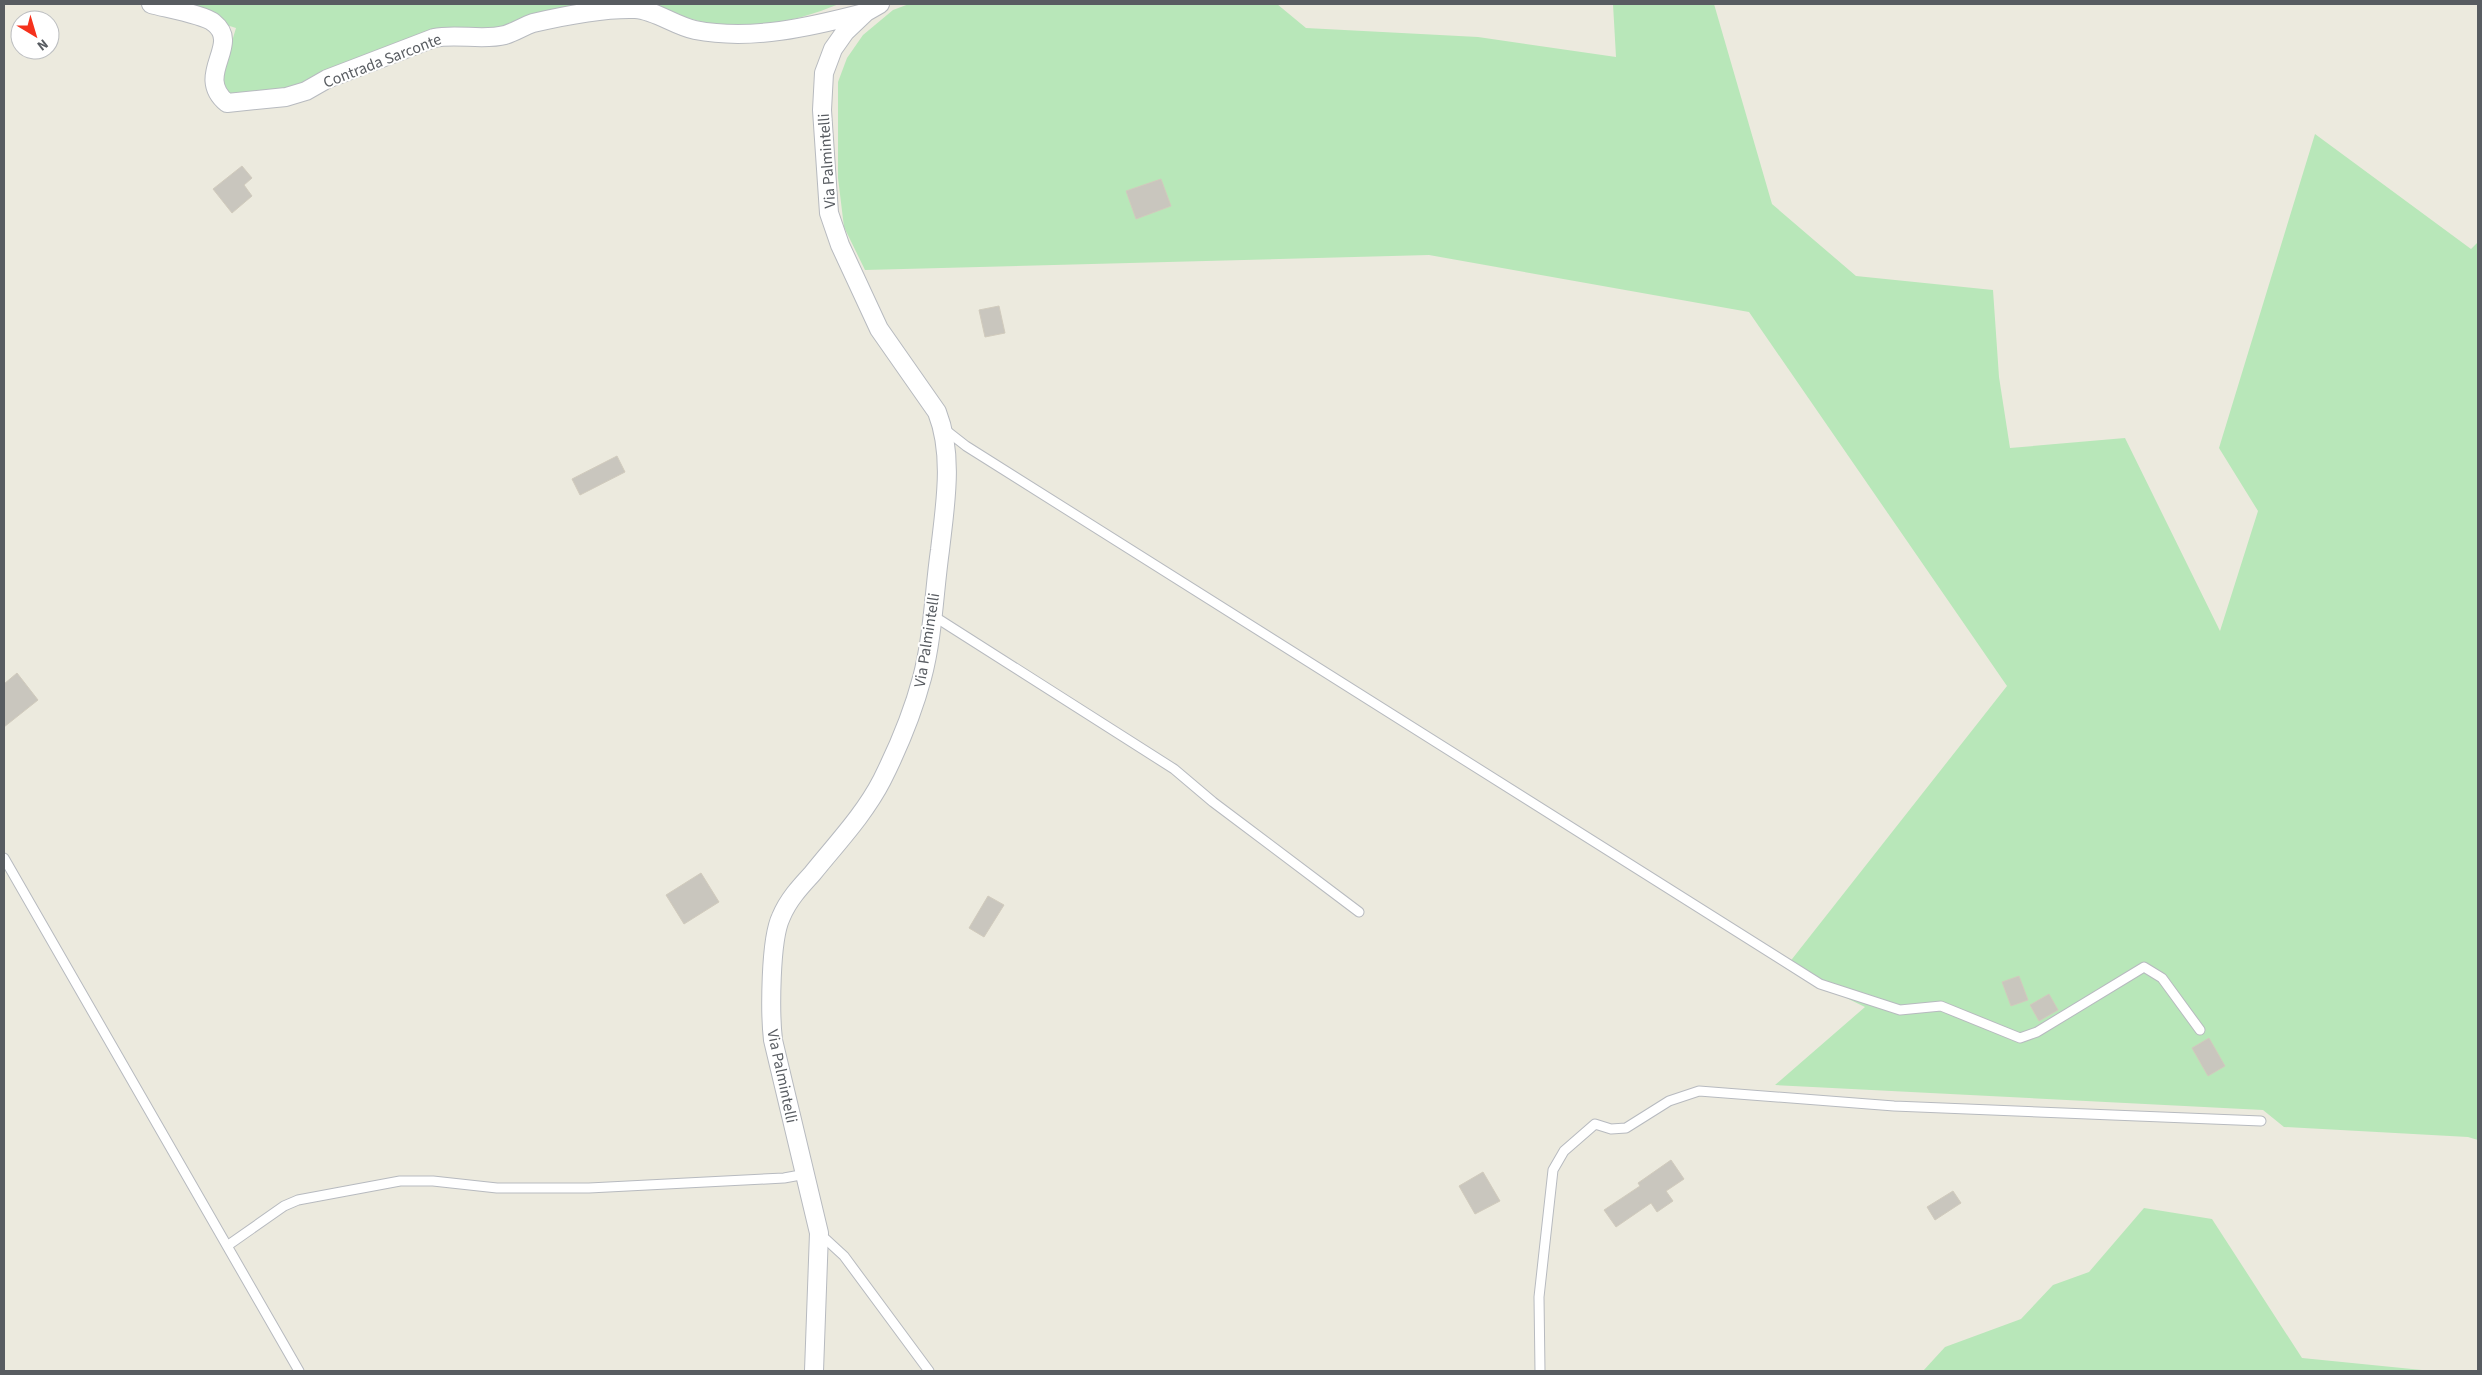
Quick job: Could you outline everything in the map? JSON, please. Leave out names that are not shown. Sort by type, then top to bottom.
[{"type":"street","name":"Contrada Sarconte","points":[[151,4],[214,23],[221,32],[224,40],[213,78],[214,88],[227,103],[286,97],[306,91],[327,79],[434,38],[448,35],[492,37],[505,35],[532,24],[606,11],[637,9],[693,30],[720,34],[814,26],[873,8]]},
{"type":"street","name":"Via Palmintelli","points":[[814,1371],[819,1233],[773,1040],[771,1023],[775,936],[780,918],[791,899],[869,802],[882,779],[914,704],[922,677],[932,615],[943,523],[947,450],[943,428],[936,412],[880,329],[840,245],[830,213],[822,110],[824,73],[833,49],[845,32],[873,8]]},
{"type":"lane","points":[[943,428],[975,451],[1820,984],[1900,1010],[1941,1006],[2020,1038],[2037,1032],[2144,967],[2162,978],[2200,1030]]},
{"type":"lane","points":[[932,615],[1174,769],[1213,802],[1359,912]]},
{"type":"lane","points":[[4,858],[299,1371]]},
{"type":"lane","points":[[1540,1371],[1539,1297],[1553,1170],[1564,1151],[1595,1124],[1611,1129],[1626,1128],[1669,1101],[1699,1091],[1894,1106],[2261,1121]]},
{"type":"lane","points":[[227,1246],[284,1206],[298,1200],[400,1181],[433,1181],[497,1188],[589,1188],[784,1178],[806,1174]]},
{"type":"lane","points":[[819,1233],[844,1256],[929,1371]]},
{"type":"green space","points":[[161,4],[609,4],[504,29],[477,31],[285,93],[228,96],[220,81],[236,28]]},
{"type":"green space","points":[[645,4],[839,4],[780,22],[765,25],[734,26],[700,21]]},
{"type":"green space","points":[[909,4],[1277,4],[1306,28],[1478,37],[1616,57],[1613,4],[1714,4],[1772,204],[1856,276],[1993,290],[1999,377],[2010,448],[2125,438],[2220,631],[2258,511],[2219,448],[2315,134],[2471,249],[2478,242],[2478,1140],[2468,1137],[2284,1127],[2263,1110],[1775,1085],[1865,1007],[1785,968],[2007,686],[1749,312],[1429,255],[865,270],[844,227],[838,178],[838,82],[847,58],[863,35],[893,10]]},
{"type":"green space","points":[[2144,1208],[2212,1219],[2302,1358],[2432,1371],[1923,1371],[1945,1347],[2021,1319],[2053,1285],[2089,1272]]},
{"type":"building","points":[[242,166],[252,178],[244,185],[252,196],[232,213],[213,189]]},
{"type":"building","points":[[1161,179],[1171,206],[1136,219],[1126,191]]},
{"type":"building","points":[[999,306],[1005,333],[985,337],[979,310]]},
{"type":"building","points":[[617,456],[625,472],[580,495],[572,479]]},
{"type":"building","points":[[17,673],[38,700],[4,727],[4,684]]},
{"type":"building","points":[[701,873],[719,902],[684,924],[666,895]]},
{"type":"building","points":[[988,896],[1004,905],[984,937],[969,928]]},
{"type":"building","points":[[2019,976],[2028,1000],[2011,1006],[2002,982]]},
{"type":"building","points":[[2049,994],[2058,1010],[2039,1021],[2030,1005]]},
{"type":"building","points":[[2209,1038],[2225,1066],[2208,1076],[2192,1048]]},
{"type":"building","points":[[1671,1160],[1684,1179],[1666,1191],[1673,1201],[1657,1212],[1651,1203],[1616,1227],[1604,1210],[1640,1186],[1638,1183]]},
{"type":"building","points":[[1483,1172],[1500,1201],[1475,1214],[1459,1186]]},
{"type":"building","points":[[1953,1191],[1961,1203],[1935,1220],[1927,1207]]}]
